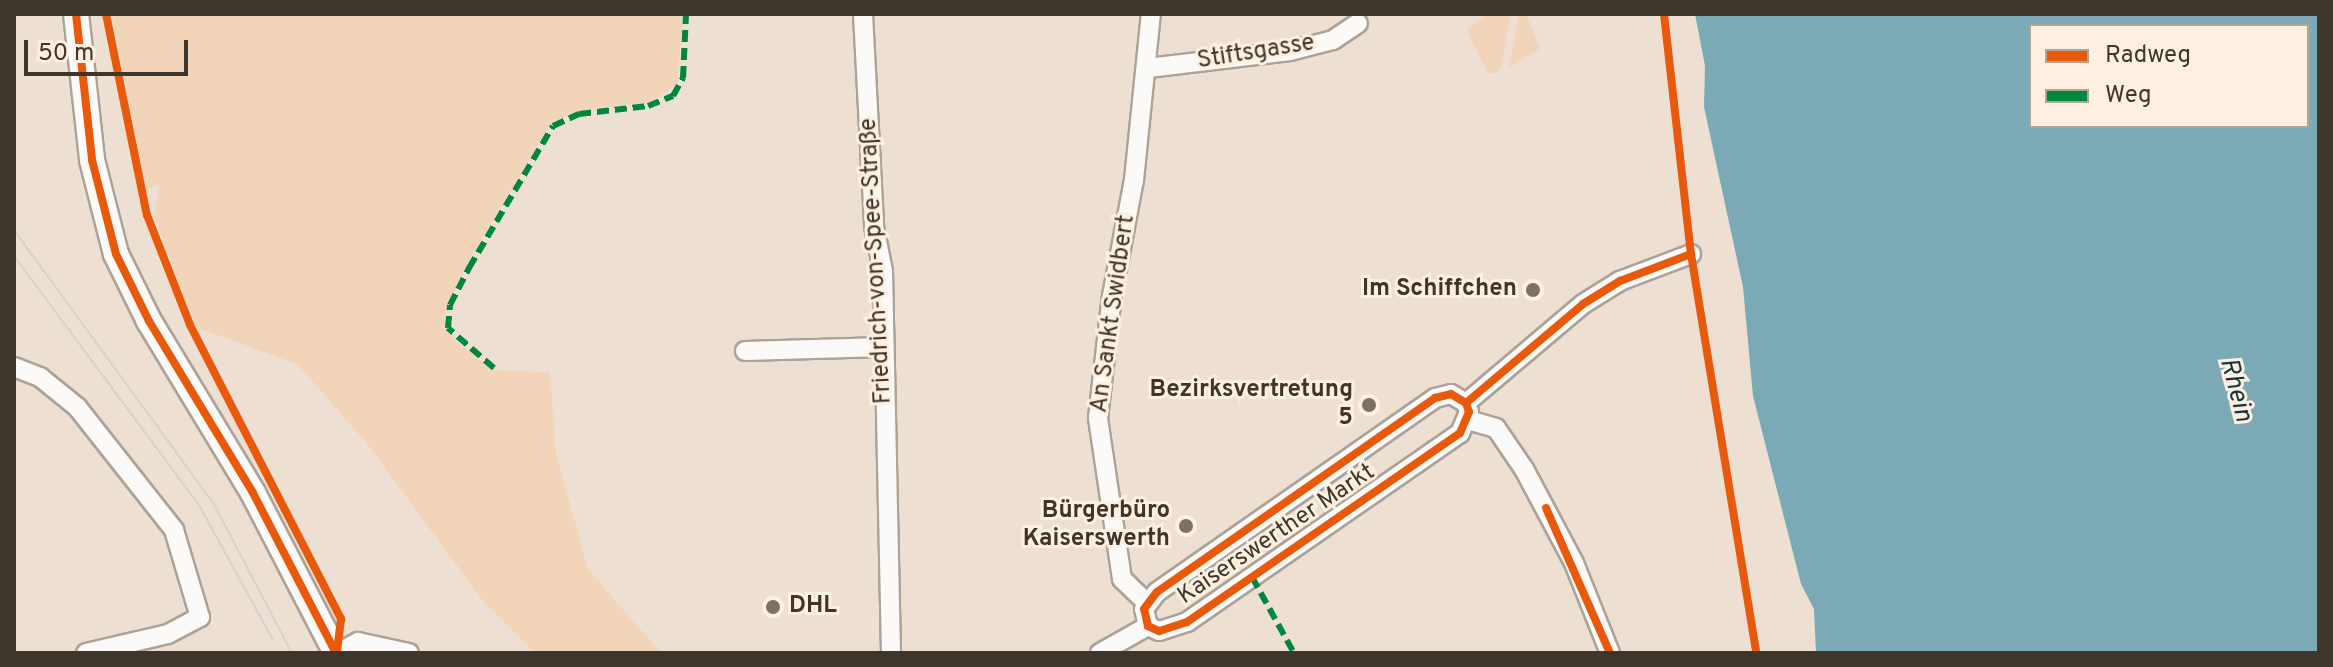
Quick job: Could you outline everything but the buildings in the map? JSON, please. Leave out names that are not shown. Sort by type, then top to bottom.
[{"type":"main road","points":[[76,14],[92,160],[116,254],[149,321],[253,493],[337,653]]},
{"type":"street","name":"Friedrich-von-Spee-Straße","points":[[863,14],[884,347],[891,653]]},
{"type":"street","name":"An Sankt Swidbert","points":[[1147,603],[1122,579],[1098,418],[1148,68],[1151,14]]},
{"type":"street","name":"Stiftsgasse","points":[[1148,68],[1290,51],[1333,40],[1358,23]]},
{"type":"street","name":"Kaiserswerther Markt","points":[[1148,626],[1159,631],[1187,622],[1460,433],[1467,411],[1583,304],[1620,281],[1691,254]]},
{"type":"street","points":[[745,351],[884,347]]},
{"type":"street","points":[[14,367],[40,377],[77,407],[174,530],[200,617],[168,634],[86,653]]},
{"type":"street","name":"Kaiserswerther Markt","points":[[1148,626],[1147,603],[1435,398],[1451,394],[1467,411]]},
{"type":"street","points":[[1467,411],[1496,428],[1546,508],[1610,653]]},
{"type":"street","name":"Kaiserswerther Markt","points":[[1100,653],[1148,626]]},
{"type":"street","points":[[337,653],[358,642],[409,653]]},
{"type":"shaded area","points":[[112,14],[683,14],[677,85],[650,102],[579,111],[551,123],[466,266],[444,317],[452,338],[494,370],[550,372],[556,453],[588,569],[661,653],[534,653],[486,605],[365,441],[297,364],[195,327],[154,216],[159,184],[146,190]]},
{"type":"shaded area","points":[[1486,14],[1511,14],[1501,69],[1494,74],[1487,72],[1466,30]]},
{"type":"shaded area","points":[[1519,14],[1526,14],[1540,49],[1509,67]]},
{"type":"water","name":"Rhein","points":[[1695,14],[2319,14],[2319,653],[1816,653],[1814,609],[1801,584],[1753,396],[1743,287],[1704,107],[1705,66]]},
{"type":"tram line","points":[[14,230],[215,506],[292,653]]},
{"type":"tram line","points":[[14,256],[199,505],[273,640]]},
{"type":"marked path","points":[[494,368],[448,328],[450,305],[469,268],[553,126],[579,114],[648,106],[673,96],[683,78],[686,14]]},
{"type":"marked path","points":[[1252,577],[1294,653]]},
{"type":"cycle path","points":[[76,14],[92,160],[116,254],[149,321],[253,493],[336,653]]},
{"type":"cycle path","points":[[106,14],[147,215],[190,325],[341,619],[337,653]]},
{"type":"cycle path","points":[[1664,14],[1691,254],[1756,653]]},
{"type":"cycle path","points":[[1466,403],[1583,304],[1620,281],[1691,254]]},
{"type":"cycle path","points":[[1451,394],[1466,403],[1469,412],[1460,433],[1187,622],[1159,631],[1148,626],[1144,609],[1157,592],[1435,398],[1451,394]]},
{"type":"cycle path","points":[[1546,508],[1610,653]]},
{"type":"place","name":"Im Schiffchen","points":[[1533,290]]},
{"type":"place","name":"Bezirksvertretung 5","points":[[1369,405]]},
{"type":"place","name":"Bürgerbüro Kaiserswerth","points":[[1186,526]]},
{"type":"place","name":"DHL","points":[[773,607]]}]
